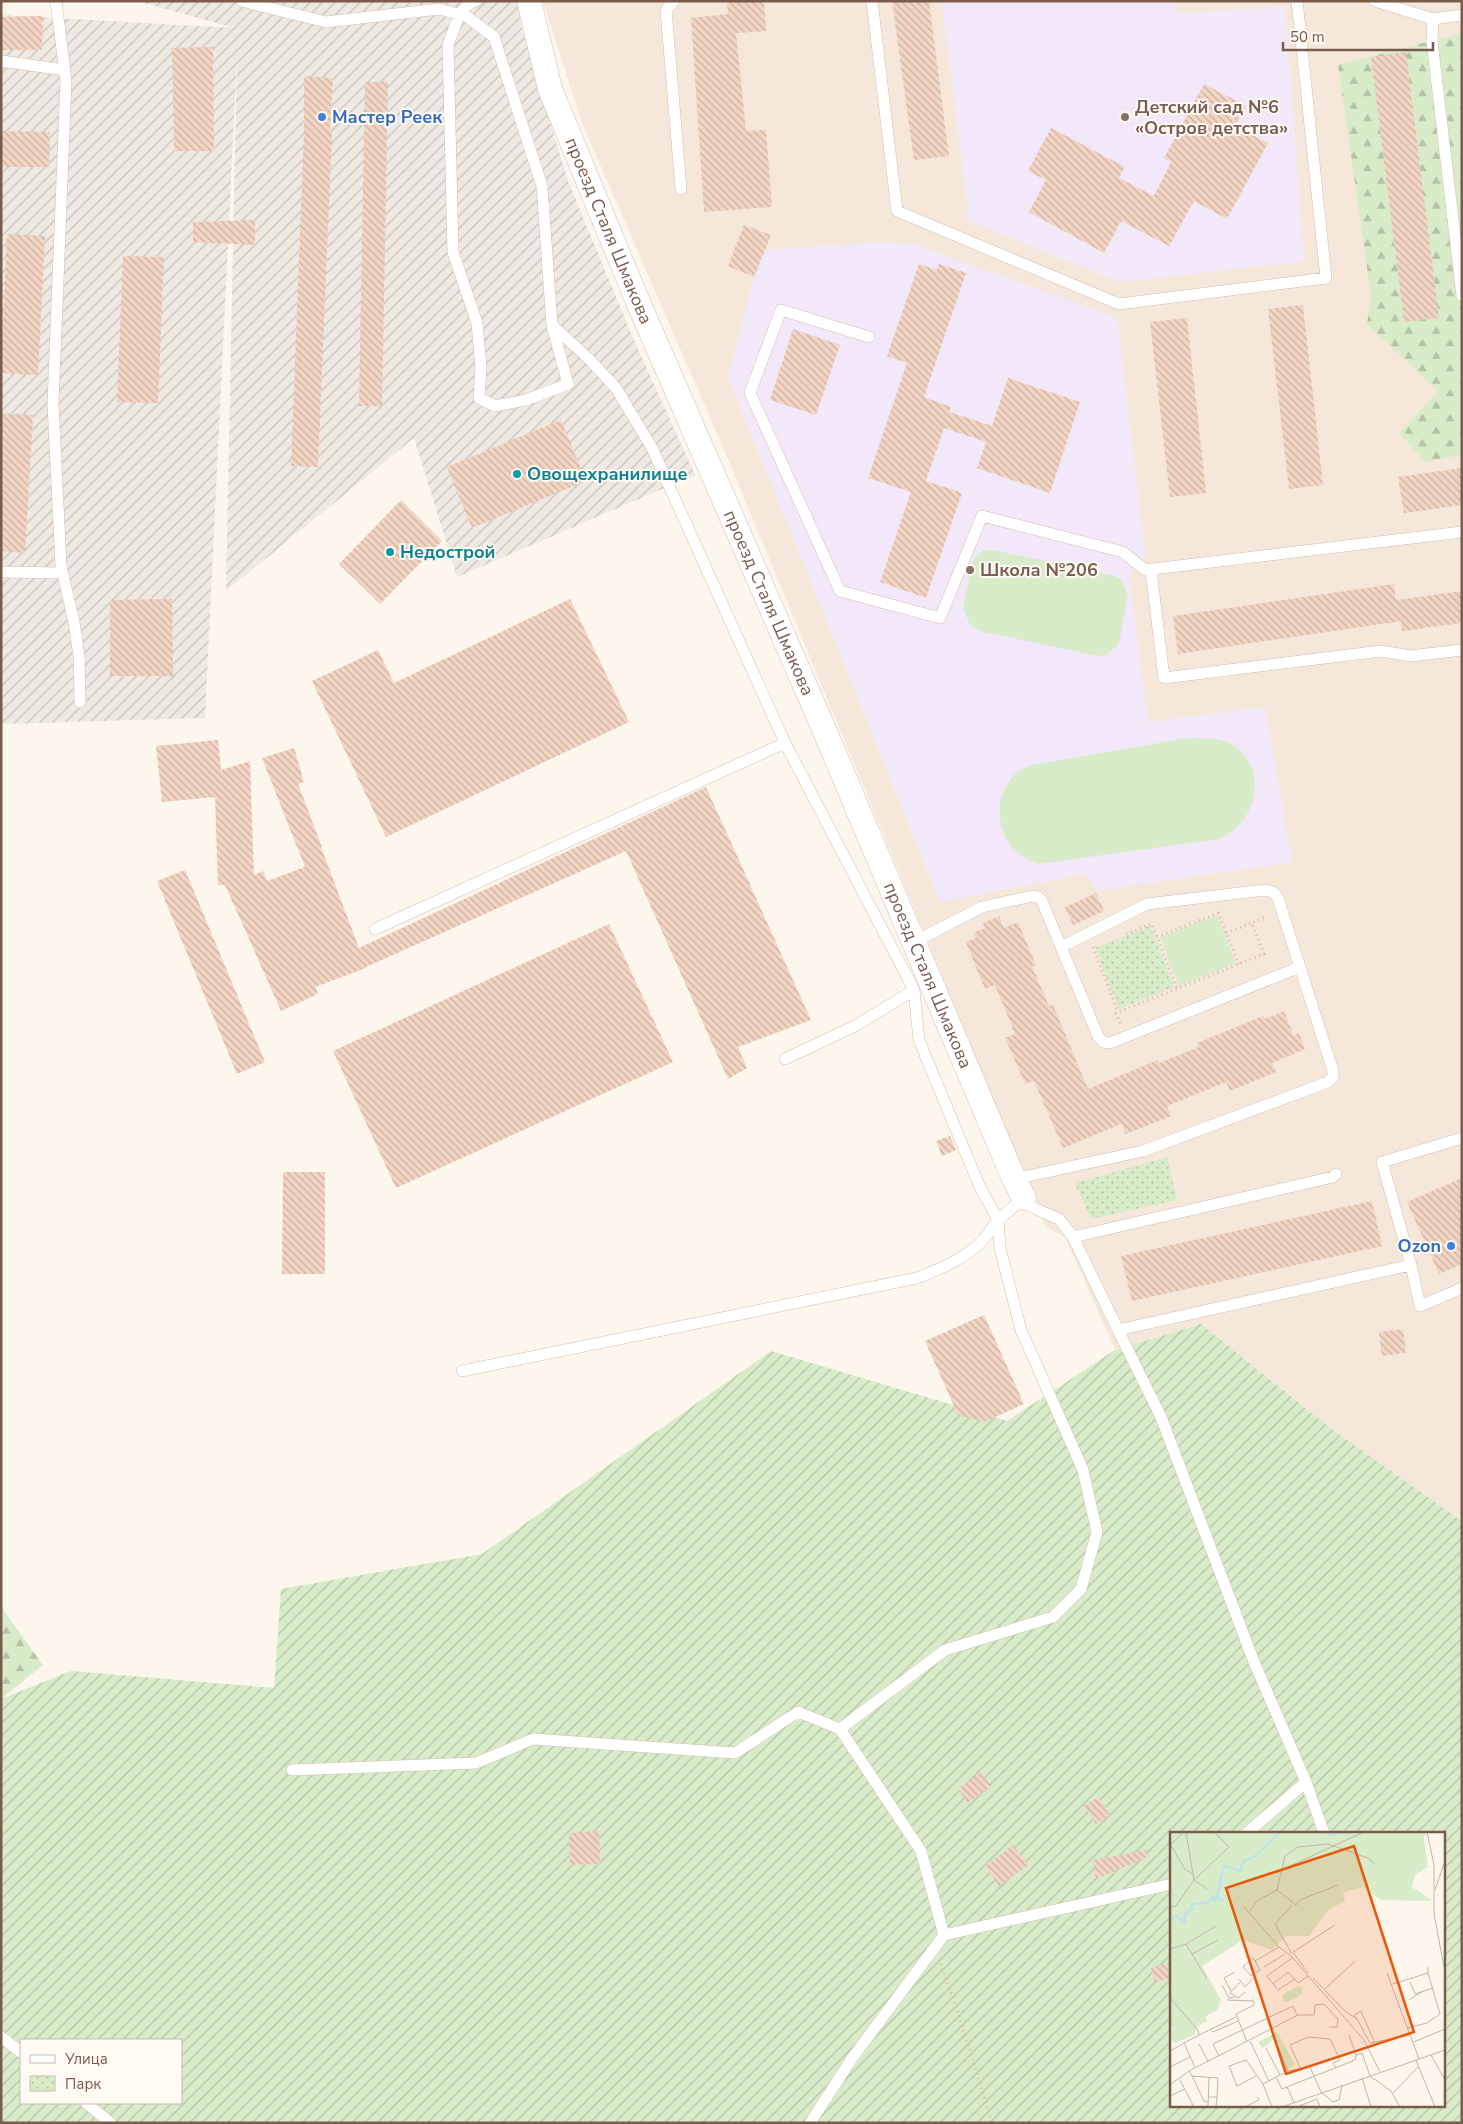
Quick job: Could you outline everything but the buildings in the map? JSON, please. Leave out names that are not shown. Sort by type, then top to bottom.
[{"type":"street","name":"проезд Сталя Шмакова","points":[[530,1],[550,89],[638,302],[816,711],[1019,1188]]},
{"type":"lane","points":[[56,1],[65,70],[66,100],[53,404],[62,573],[74,622],[79,656],[80,702]]},
{"type":"lane","points":[[242,1],[326,22],[439,9],[460,14],[466,16],[494,37],[542,186],[552,325],[568,384],[526,400],[495,406],[479,398],[481,368],[477,323],[453,252],[448,44],[460,14],[472,2],[476,1]]},
{"type":"lane","points":[[674,1],[666,10],[681,189]]},
{"type":"lane","points":[[872,1],[897,211],[1119,304],[1326,278],[1297,1]]},
{"type":"lane","points":[[1375,1],[1433,20],[1462,15]]},
{"type":"lane","points":[[1433,20],[1432,41],[1462,296]]},
{"type":"lane","points":[[1,61],[65,70]]},
{"type":"lane","points":[[869,337],[781,310],[750,393],[840,592],[940,618],[982,516],[1124,552],[1145,570],[1462,532]]},
{"type":"lane","points":[[552,325],[588,358],[616,388],[652,448],[785,742],[914,990],[919,1040],[979,1185],[998,1220],[1000,1248],[1021,1330],[1083,1470],[1097,1532],[1081,1589],[1053,1617],[945,1650],[840,1729]]},
{"type":"lane","points":[[1151,570],[1164,678],[1381,651],[1410,656],[1462,650]]},
{"type":"lane","points":[[1,572],[62,573]]},
{"type":"lane","points":[[375,929],[785,742]]},
{"type":"lane","points":[[462,1371],[917,1278],[940,1269],[983,1240],[1019,1188],[1143,1151],[1328,1082],[1333,1077],[1333,1071],[1278,898],[1273,892],[1265,890],[1155,902],[1141,906],[1061,947]]},
{"type":"lane","points":[[914,942],[982,907],[1032,896],[1038,897],[1042,901],[1098,1036],[1103,1042],[1110,1043],[1300,967]]},
{"type":"lane","points":[[785,1059],[857,1025],[914,990]]},
{"type":"lane","points":[[1462,1138],[1382,1162],[1420,1306],[1462,1288]]},
{"type":"lane","points":[[1073,1237],[1333,1177],[1336,1174]]},
{"type":"lane","points":[[1019,1188],[1028,1204],[1059,1219],[1073,1237],[1161,1417],[1254,1662],[1306,1782],[1324,1832]]},
{"type":"lane","points":[[1118,1330],[1410,1265]]},
{"type":"lane","points":[[292,1770],[476,1763],[533,1739],[736,1753],[798,1712],[840,1729],[921,1851],[944,1935]]},
{"type":"lane","points":[[1248,1832],[1306,1782]]},
{"type":"lane","points":[[808,2122],[853,2057],[944,1935],[1170,1884]]},
{"type":"lane","points":[[1,2037],[20,2051]]},
{"type":"lane","points":[[87,2104],[111,2123]]},
{"type":"path","points":[[1226,933],[1282,911]]},
{"type":"path","points":[[1157,937],[1218,913],[1239,964]]},
{"type":"path","points":[[1118,1012],[1264,954],[1252,922]]},
{"type":"path","points":[[1118,937],[1152,924],[1177,988]]},
{"type":"path","points":[[1087,934],[1118,1012],[1116,1013],[1125,1036]]},
{"type":"path","points":[[1092,947],[1101,944]]},
{"type":"path","points":[[934,1946],[955,2003],[992,2123]]},
{"type":"shaded area","points":[[136,1],[517,1],[522,30],[568,181],[633,338],[695,475],[457,577],[414,438],[226,591],[237,56],[205,718],[1,724],[1,15],[235,28]]},
{"type":"shaded area","points":[[543,1],[1462,1],[1462,1521],[1329,1427],[1201,1324],[1115,1350],[1065,1237],[1046,1227],[725,452],[582,123]]},
{"type":"shaded area","name":"Детский сад №6 «Остров детства»","points":[[942,1],[1177,1],[1178,13],[1285,7],[1304,261],[1119,282],[969,221]]},
{"type":"shaded area","name":"Школа №206","points":[[881,242],[913,244],[1117,318],[1145,553],[1129,577],[1148,722],[1265,707],[1292,862],[1096,891],[1085,874],[940,902],[728,377],[754,277],[765,250]]},
{"type":"green space","points":[[1462,33],[1462,455],[1425,462],[1399,433],[1438,391],[1367,324],[1371,295],[1338,65]]},
{"type":"green space","points":[[984,550],[993,550],[1120,578],[1128,594],[1119,644],[1106,655],[1098,656],[979,631],[970,625],[963,608],[972,563],[976,556]]},
{"type":"green space","points":[[1187,738],[1210,738],[1228,742],[1245,755],[1252,768],[1255,782],[1254,796],[1242,822],[1232,832],[1219,839],[1039,864],[1015,850],[1007,839],[1001,826],[1001,799],[1006,786],[1015,774],[1021,770],[1032,765]]},
{"type":"green space","points":[[1217,915],[1236,963],[1179,986],[1160,937]]},
{"type":"green space","points":[[1150,926],[1174,987],[1119,1009],[1095,948]]},
{"type":"green space","points":[[1167,1157],[1177,1200],[1091,1219],[1075,1183]]},
{"type":"green space","points":[[1201,1324],[1329,1427],[1462,1521],[1462,2123],[1,2123],[1,1699],[71,1671],[274,1688],[281,1589],[482,1554],[771,1351],[1007,1421],[1115,1350]]},
{"type":"green space","points":[[1,1607],[43,1665],[1,1699]]},
{"type":"place","name":"Мастер Реек","points":[[322,117]]},
{"type":"place","name":"Детский сад №6 «Остров детства»","points":[[1125,117]]},
{"type":"place","name":"Овощехранилище","points":[[517,474]]},
{"type":"place","name":"Недострой","points":[[390,552]]},
{"type":"place","name":"Школа №206","points":[[970,570]]},
{"type":"place","name":"Ozon","points":[[1451,1246]]}]
